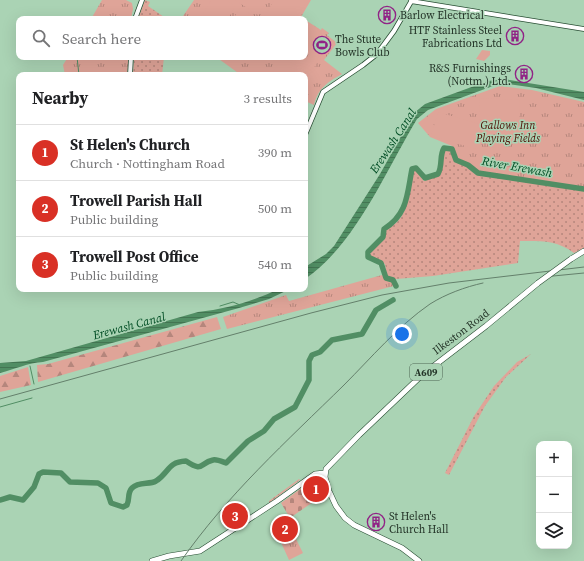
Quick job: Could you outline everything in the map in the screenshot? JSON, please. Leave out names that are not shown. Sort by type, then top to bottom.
[{"type":"main road","name":"Ilkeston Road","points":[[325,473],[339,454],[422,375],[483,329],[538,284],[584,251]]},
{"type":"main road","points":[[152,561],[169,556],[195,552],[212,543],[315,474],[325,473],[327,485],[336,506],[348,521],[402,548],[419,561]]},
{"type":"street","points":[[135,16],[142,0]]},
{"type":"street","points":[[308,128],[323,92],[377,54],[394,31],[411,1],[584,29]]},
{"type":"street","points":[[130,72],[131,60]]},
{"type":"green space","points":[[102,0],[126,0],[132,3],[132,16],[93,16]]},
{"type":"green space","points":[[145,0],[150,2],[148,6],[163,16],[139,16]]},
{"type":"green space","points":[[194,0],[311,0],[302,16],[183,16]]},
{"type":"green space","points":[[211,0],[226,0],[235,6],[230,16],[202,16]]},
{"type":"green space","points":[[235,0],[268,0],[258,15]]},
{"type":"green space","points":[[274,0],[308,0],[297,16],[265,16]]},
{"type":"green space","points":[[240,8],[253,16],[235,16]]},
{"type":"green space","points":[[308,22],[329,33],[327,35],[337,43],[324,60],[342,74],[324,86],[318,94],[314,105],[308,102],[308,72],[237,72],[220,60],[308,60]]},
{"type":"green space","points":[[308,22],[319,29],[308,45]]},
{"type":"green space","name":"The Stute Bowls Club","points":[[321,33],[335,43],[324,58],[310,48]]},
{"type":"green space","points":[[482,50],[490,51],[490,55],[484,61],[476,59]]},
{"type":"green space","points":[[308,57],[317,63],[308,76],[308,72],[273,72],[281,60],[308,60]]},
{"type":"green space","points":[[66,60],[129,60],[127,72],[64,72],[63,65]]},
{"type":"green space","points":[[134,60],[164,60],[162,72],[133,72]]},
{"type":"green space","name":"Gallows Inn Playing Fields","points":[[500,86],[532,90],[584,102],[584,188],[477,171],[457,158],[452,146],[430,137],[418,123],[436,109]]},
{"type":"green space","points":[[480,98],[520,100],[519,122],[479,119]]},
{"type":"green space","points":[[438,112],[483,125],[476,149],[431,136]]},
{"type":"green space","points":[[444,149],[450,150],[455,161],[467,166],[475,174],[584,191],[584,248],[574,253],[555,243],[542,241],[520,241],[518,263],[433,276],[396,279],[387,277],[385,264],[370,257],[369,252],[378,243],[385,239],[385,230],[401,218],[408,198],[413,170],[416,170],[424,181],[440,174]]},
{"type":"green space","points":[[382,275],[386,279],[394,282],[394,286],[227,329],[223,317],[286,295],[289,301]]},
{"type":"green space","points":[[217,317],[221,329],[38,382],[37,365],[48,364]]},
{"type":"green space","points":[[531,354],[506,377],[485,406],[449,475],[445,473],[474,416],[494,386],[517,362]]},
{"type":"green space","points":[[28,367],[31,385],[0,392],[0,376]]},
{"type":"green space","points":[[299,479],[300,480],[269,503],[269,501]]},
{"type":"green space","points":[[314,479],[317,480],[326,493],[290,518],[281,503]]},
{"type":"green space","points":[[279,524],[284,534],[292,531],[303,553],[289,560],[274,527]]},
{"type":"shaded area","points":[[504,79],[584,92],[584,100],[536,88],[501,83],[428,110],[417,119],[368,206],[340,247],[308,276],[308,265],[326,254],[334,246],[380,174],[414,113],[425,104],[488,81]]},
{"type":"shaded area","points":[[272,292],[284,292],[269,299],[239,308],[0,373],[0,363],[26,361],[198,312],[240,304]]},
{"type":"waterway","points":[[77,60],[79,72]]},
{"type":"waterway","name":"River Erewash","points":[[396,286],[393,280],[386,278],[381,263],[368,257],[368,252],[383,237],[384,229],[398,217],[402,210],[407,195],[412,169],[416,168],[425,178],[438,174],[444,148],[452,149],[456,160],[468,165],[478,173],[584,189]]},
{"type":"waterway","name":"River Erewash","points":[[0,500],[10,497],[23,500],[34,487],[39,474],[43,472],[61,473],[70,482],[98,483],[106,488],[111,503],[123,507],[127,505],[132,488],[141,484],[156,481],[175,463],[186,461],[199,467],[213,460],[226,463],[248,441],[264,431],[274,419],[295,407],[309,380],[309,361],[312,355],[320,352],[332,340],[362,334],[376,310],[393,300]]},
{"type":"waterway","points":[[220,306],[233,302],[240,305]]},
{"type":"waterway","points":[[30,366],[34,384]]},
{"type":"waterway","points":[[0,407],[32,398]]},
{"type":"railway","points":[[0,399],[311,313],[382,295],[449,283],[584,267]]},
{"type":"railway","points":[[543,277],[584,273]]},
{"type":"railway","points":[[181,561],[218,514],[258,469],[396,332],[436,300],[456,291],[483,283]]},
{"type":"place","name":"Barlow Electrical","points":[[387,15]]},
{"type":"place","name":"HTF Stainless Steel Fabrications Ltd","points":[[515,36]]},
{"type":"place","name":"The Stute Bowls Club","points":[[322,45]]},
{"type":"place","name":"R&S Furnishings (Nottm.) Ltd.","points":[[524,74]]},
{"type":"place","name":"St Helen's Church","points":[[316,489]]},
{"type":"place","name":"Trowell Post Office","points":[[235,516]]},
{"type":"place","name":"St Helen's Church Hall","points":[[376,522]]},
{"type":"place","name":"Trowell Parish Hall","points":[[285,529]]},
{"type":"water label","name":"Erewash Canal","points":[[393,141]]},
{"type":"water label","name":"Erewash Canal","points":[[129,326]]}]
